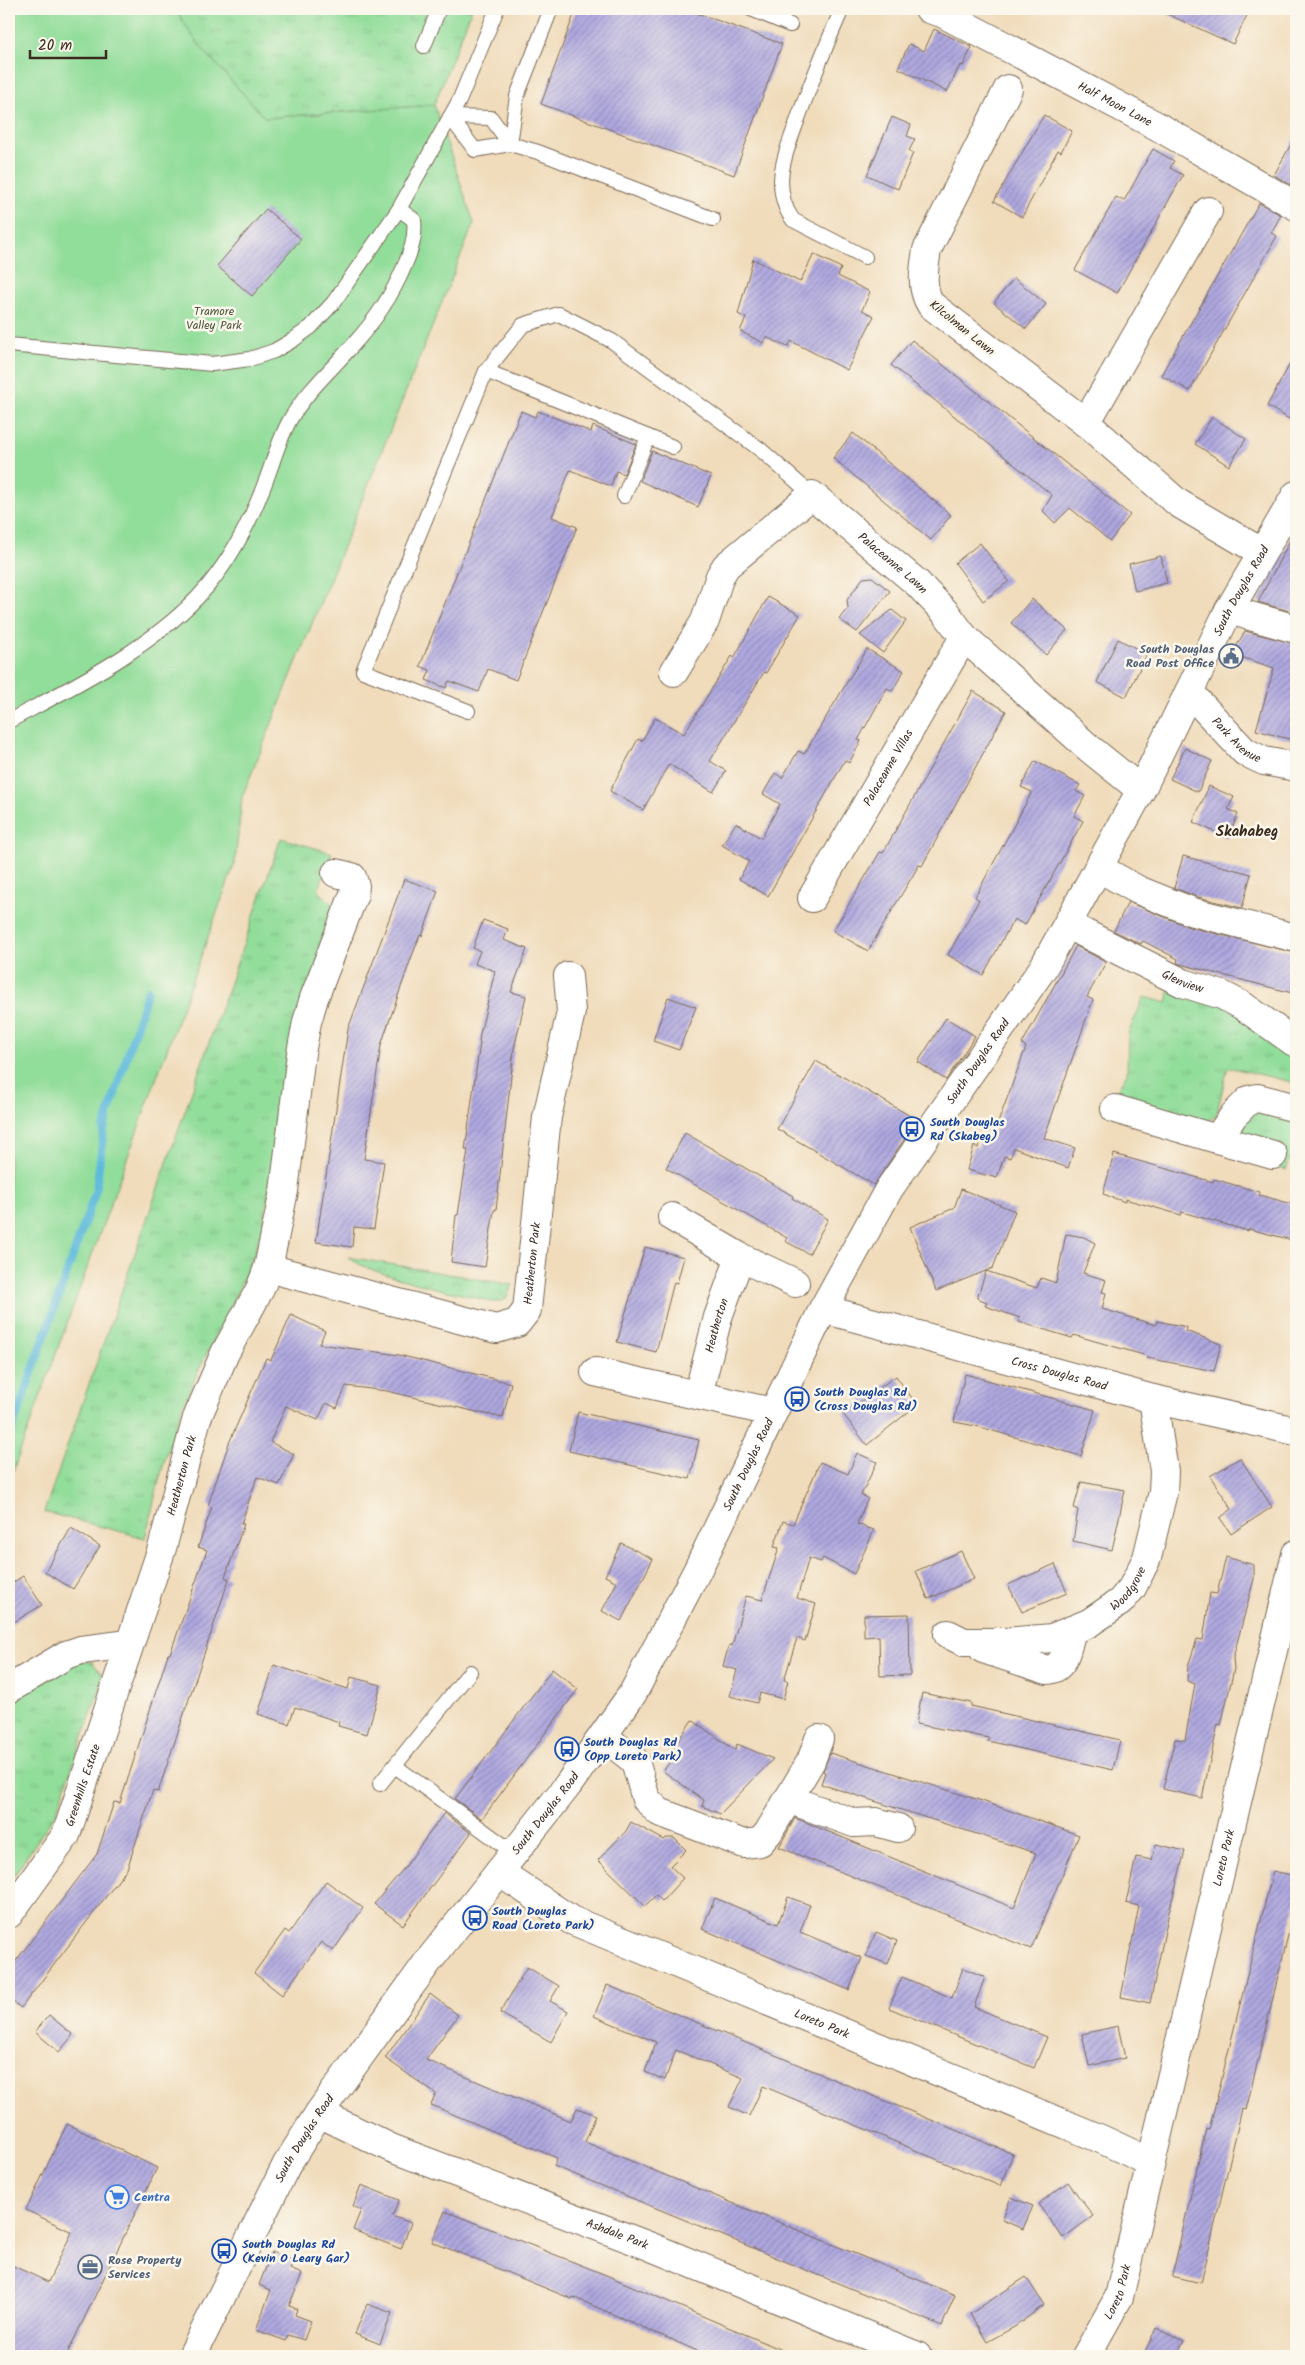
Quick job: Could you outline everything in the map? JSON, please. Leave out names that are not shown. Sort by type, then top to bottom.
[{"type":"street","name":"Half Moon Lane","points":[[929,9],[1157,126],[1296,206]]},
{"type":"street","name":"Kilcolman Lawn","points":[[1008,89],[927,250],[923,271],[926,297],[931,305],[1086,423],[1178,503],[1261,552]]},
{"type":"street","points":[[1086,423],[1208,210]]},
{"type":"street","points":[[674,672],[705,620],[720,576],[726,566],[812,495]]},
{"type":"street","name":"Palaceanne Lawn","points":[[812,495],[918,583],[946,613],[964,637],[1090,749],[1141,790]]},
{"type":"street","name":"South Douglas Road","points":[[192,2356],[287,2164],[319,2113],[427,1963],[507,1862],[603,1736],[633,1693],[657,1649],[823,1309],[889,1189],[1017,1008],[1068,925],[1141,790],[1229,610],[1261,552],[1296,495]]},
{"type":"street","points":[[1229,610],[1296,629]]},
{"type":"street","name":"Palaceanne Villas","points":[[812,898],[964,637]]},
{"type":"street","name":"Park Avenue","points":[[1189,692],[1245,752],[1264,761],[1296,767]]},
{"type":"street","points":[[1099,868],[1138,890],[1193,912],[1296,938]]},
{"type":"street","name":"Heatherton Park","points":[[162,1548],[197,1418],[226,1353],[260,1289],[268,1268],[284,1191],[301,1053],[308,1022],[314,998],[354,894],[355,886],[352,877],[336,873]]},
{"type":"street","name":"Glenview","points":[[1068,925],[1183,983],[1222,995],[1243,1006],[1294,1042]]},
{"type":"street","name":"Heatherton Park","points":[[268,1268],[496,1329],[517,1323],[527,1310],[547,1116],[571,1012],[568,976]]},
{"type":"street","points":[[1217,1139],[1234,1114],[1249,1100],[1258,1098],[1296,1108]]},
{"type":"street","points":[[1115,1109],[1273,1155]]},
{"type":"street","points":[[672,1216],[740,1257],[795,1283]]},
{"type":"street","name":"Heatherton","points":[[698,1395],[718,1317],[740,1257]]},
{"type":"street","name":"Cross Douglas Road","points":[[823,1309],[1153,1399],[1296,1431]]},
{"type":"street","points":[[595,1372],[772,1412]]},
{"type":"street","name":"Woodgrove","points":[[956,1638],[1032,1640],[1052,1638],[1089,1623],[1120,1602],[1132,1588],[1147,1558],[1163,1492],[1164,1471],[1153,1399]]},
{"type":"street","name":"Greenhills Estate","points":[[9,1914],[66,1834],[162,1548]]},
{"type":"street","name":"Loreto Park","points":[[1086,2356],[1119,2297],[1296,1554]]},
{"type":"street","points":[[9,1689],[66,1654],[81,1650],[129,1644]]},
{"type":"street","points":[[603,1736],[635,1761],[646,1799],[659,1812],[744,1844],[760,1842],[768,1834],[811,1761],[819,1739]]},
{"type":"street","points":[[788,1799],[854,1823],[876,1822],[898,1828]]},
{"type":"street","name":"Loreto Park","points":[[507,1862],[571,1920],[1092,2136],[1150,2162]]},
{"type":"street","name":"Ashdale Park","points":[[319,2113],[391,2148],[649,2246],[917,2356]]},
{"type":"lane","points":[[424,46],[439,9]]},
{"type":"lane","points":[[9,345],[212,364],[238,362],[262,356],[293,340],[323,314],[352,278],[399,209],[459,100],[497,9]]},
{"type":"lane","points":[[510,144],[517,96],[551,9]]},
{"type":"lane","points":[[751,9],[790,25]]},
{"type":"lane","points":[[842,9],[823,52],[789,143],[781,178],[782,196],[786,210],[793,220],[865,257]]},
{"type":"lane","points":[[450,117],[491,118],[510,144]]},
{"type":"lane","points":[[450,117],[476,150],[510,144],[538,152],[713,219]]},
{"type":"lane","points":[[9,721],[85,680],[168,626],[217,574],[251,518],[276,450],[292,417],[312,390],[371,324],[394,289],[410,251],[415,233],[414,220],[399,209]]},
{"type":"lane","points":[[468,711],[363,672],[486,371],[523,325],[558,314],[612,340],[762,450],[812,495]]},
{"type":"lane","points":[[486,371],[673,447]]},
{"type":"lane","points":[[624,496],[648,437]]},
{"type":"lane","points":[[380,1784],[470,1672]]},
{"type":"lane","points":[[395,1766],[507,1862]]},
{"type":"green space","name":"Tramore Valley Park","points":[[9,9],[175,9],[199,45],[265,118],[434,105],[474,223],[242,797],[235,863],[9,1482]]},
{"type":"green space","points":[[175,9],[472,9],[434,105],[265,118],[199,45]]},
{"type":"green space","points":[[281,838],[332,853],[318,890],[334,906],[335,916],[289,1053],[263,1227],[255,1250],[184,1403],[162,1470],[145,1538],[44,1512]]},
{"type":"green space","points":[[1171,982],[1233,1007],[1296,1060],[1296,1083],[1228,1067],[1216,1116],[1203,1123],[1113,1098],[1127,1073],[1128,1034],[1144,997],[1167,1003]]},
{"type":"green space","points":[[1257,1110],[1296,1122],[1296,1141],[1286,1170],[1278,1168],[1285,1147],[1245,1136],[1238,1127]]},
{"type":"green space","points":[[348,1257],[513,1285],[505,1300],[493,1302],[375,1271]]},
{"type":"green space","points":[[76,1662],[92,1662],[102,1674],[102,1683],[56,1813],[9,1883],[9,1702]]},
{"type":"building","points":[[576,9],[686,9],[782,44],[734,175],[541,104]]},
{"type":"building","points":[[1156,9],[1250,9],[1233,44]]},
{"type":"building","points":[[934,29],[972,47],[963,66],[960,65],[947,92],[898,68],[909,44],[924,51]]},
{"type":"building","points":[[1044,115],[1072,131],[1061,152],[1058,150],[1022,217],[994,201]]},
{"type":"building","points":[[892,117],[911,125],[907,136],[915,139],[909,151],[913,153],[898,189],[867,175]]},
{"type":"building","points":[[1296,135],[1296,188],[1274,175]]},
{"type":"building","points":[[1153,149],[1174,161],[1170,168],[1183,175],[1117,293],[1075,270],[1116,197],[1124,201]]},
{"type":"building","points":[[1259,203],[1281,215],[1271,233],[1277,236],[1190,391],[1161,375]]},
{"type":"building","points":[[266,209],[301,239],[252,296],[217,266]]},
{"type":"building","points":[[814,254],[841,268],[838,276],[870,292],[862,310],[874,316],[847,370],[791,341],[788,347],[766,337],[763,343],[740,331],[746,318],[738,314],[753,259],[800,282]]},
{"type":"building","points":[[1014,278],[1046,304],[1026,329],[994,303]]},
{"type":"building","points":[[912,340],[1130,515],[1110,541],[1070,508],[1055,523],[1043,511],[1052,495],[891,365]]},
{"type":"building","points":[[1296,353],[1296,423],[1267,406]]},
{"type":"building","points":[[521,411],[535,417],[538,411],[591,432],[593,426],[636,444],[624,474],[616,471],[611,486],[570,470],[552,517],[577,527],[516,680],[488,669],[479,692],[449,681],[446,688],[426,680],[430,670],[420,666]]},
{"type":"building","points":[[1212,417],[1246,439],[1229,466],[1195,444]]},
{"type":"building","points":[[853,433],[951,515],[931,540],[833,458]]},
{"type":"building","points":[[652,451],[711,476],[698,507],[640,481]]},
{"type":"building","points":[[1296,529],[1296,613],[1258,602]]},
{"type":"building","points":[[980,543],[1009,581],[983,601],[955,563]]},
{"type":"building","points":[[1161,556],[1167,583],[1135,591],[1129,564]]},
{"type":"building","points":[[872,577],[890,591],[857,632],[839,619],[848,608],[847,600],[863,578]]},
{"type":"building","points":[[768,597],[800,615],[710,761],[726,771],[713,792],[669,764],[643,810],[610,791],[638,739],[642,741],[655,718],[684,734],[732,656],[734,658]]},
{"type":"building","points":[[1032,599],[1067,630],[1046,655],[1011,623]]},
{"type":"building","points":[[892,610],[906,621],[883,653],[860,635]]},
{"type":"building","points":[[1245,631],[1296,644],[1296,741],[1256,730],[1274,668],[1232,654]]},
{"type":"building","points":[[1118,639],[1147,654],[1126,697],[1097,682]]},
{"type":"building","points":[[867,649],[904,671],[892,691],[887,688],[858,740],[861,741],[849,763],[845,760],[768,896],[739,879],[749,861],[722,845],[736,823],[761,838],[780,804],[763,794],[775,773],[782,778],[798,751],[804,754]]},
{"type":"building","points":[[973,691],[1006,711],[922,866],[919,865],[868,951],[833,931],[880,852],[883,853]]},
{"type":"building","points":[[1185,748],[1212,761],[1198,792],[1170,779]]},
{"type":"building","points":[[1035,761],[1080,785],[1076,791],[1085,796],[1074,816],[1083,821],[1025,925],[1014,919],[983,975],[948,955],[979,900],[975,897],[1032,792],[1021,787]]},
{"type":"building","points":[[1209,786],[1234,797],[1228,809],[1238,814],[1228,838],[1193,822]]},
{"type":"building","points":[[1183,856],[1251,874],[1242,908],[1198,897],[1174,888]]},
{"type":"building","points":[[404,879],[438,891],[422,936],[420,935],[409,964],[381,1045],[364,1159],[384,1162],[374,1229],[354,1227],[352,1247],[316,1242],[348,1029]]},
{"type":"building","points":[[1128,902],[1189,927],[1296,953],[1292,968],[1296,969],[1296,994],[1177,963],[1178,959],[1143,941],[1141,944],[1114,931]]},
{"type":"building","points":[[483,920],[508,929],[504,940],[527,949],[511,992],[526,996],[514,1049],[496,1210],[494,1210],[485,1267],[451,1262],[456,1215],[458,1215],[468,1150],[465,1150],[480,1034],[495,971],[475,964],[480,951],[473,948]]},
{"type":"building","points":[[1076,946],[1106,962],[1087,997],[1093,1000],[1044,1138],[1075,1148],[1068,1168],[1014,1148],[1010,1158],[1004,1156],[997,1178],[967,1170],[974,1146],[978,1148],[982,1136],[992,1139],[1026,1047],[1022,1044]]},
{"type":"building","points":[[668,997],[696,1007],[679,1050],[653,1041]]},
{"type":"building","points":[[946,1018],[975,1036],[946,1080],[918,1062]]},
{"type":"building","points":[[816,1061],[917,1120],[874,1185],[777,1129]]},
{"type":"building","points":[[685,1133],[793,1196],[792,1198],[828,1219],[809,1254],[785,1241],[787,1238],[666,1168]]},
{"type":"building","points":[[1114,1154],[1213,1182],[1214,1179],[1259,1192],[1259,1195],[1296,1205],[1296,1241],[1249,1229],[1248,1231],[1182,1212],[1181,1215],[1125,1199],[1125,1202],[1103,1194]]},
{"type":"building","points":[[961,1189],[1015,1211],[993,1268],[936,1291],[910,1227],[954,1208]]},
{"type":"building","points":[[1066,1234],[1084,1237],[1095,1243],[1083,1273],[1106,1280],[1102,1292],[1106,1293],[1102,1309],[1156,1325],[1157,1321],[1187,1327],[1186,1331],[1221,1344],[1214,1371],[1147,1358],[1147,1356],[1074,1335],[1072,1338],[1019,1322],[1020,1318],[985,1306],[987,1302],[977,1298],[986,1271],[1037,1288],[1041,1278],[1056,1283]]},
{"type":"building","points":[[645,1247],[684,1257],[677,1283],[674,1282],[656,1352],[617,1342]]},
{"type":"building","points":[[291,1315],[325,1331],[319,1344],[399,1355],[511,1383],[503,1418],[387,1391],[346,1386],[337,1408],[326,1403],[318,1420],[286,1406],[270,1442],[294,1454],[279,1485],[257,1477],[241,1524],[244,1524],[225,1577],[229,1579],[158,1792],[153,1790],[127,1869],[21,2008],[9,1999],[9,1970],[97,1854],[114,1802],[120,1803],[168,1654],[170,1654],[207,1550],[198,1547],[212,1507],[208,1505],[229,1443],[266,1358],[271,1360]]},
{"type":"building","points":[[965,1374],[1095,1410],[1081,1456],[976,1426],[954,1422]]},
{"type":"building","points":[[896,1376],[917,1405],[867,1445],[843,1414]]},
{"type":"building","points":[[578,1412],[699,1440],[690,1479],[569,1451]]},
{"type":"building","points":[[857,1453],[877,1462],[861,1495],[868,1498],[857,1524],[874,1530],[854,1574],[823,1558],[821,1562],[809,1558],[797,1598],[816,1604],[805,1641],[797,1638],[784,1680],[788,1681],[783,1699],[760,1693],[757,1703],[730,1696],[737,1670],[723,1666],[729,1645],[732,1646],[746,1596],[762,1600],[779,1548],[774,1547],[783,1521],[793,1524],[820,1462],[848,1474]]},
{"type":"building","points":[[1240,1458],[1272,1507],[1231,1534],[1220,1518],[1232,1509],[1210,1476]]},
{"type":"building","points":[[1081,1482],[1125,1490],[1112,1550],[1073,1541],[1078,1510],[1074,1508]]},
{"type":"building","points":[[71,1528],[100,1546],[73,1589],[45,1572]]},
{"type":"building","points":[[621,1543],[653,1559],[621,1621],[602,1611],[617,1582],[605,1576]]},
{"type":"building","points":[[961,1551],[974,1579],[928,1599],[916,1571]]},
{"type":"building","points":[[1226,1557],[1254,1565],[1254,1579],[1233,1658],[1234,1669],[1221,1725],[1218,1724],[1202,1798],[1163,1789],[1175,1739],[1185,1740],[1195,1684],[1187,1681],[1188,1666],[1197,1639],[1203,1640],[1210,1593],[1217,1594]]},
{"type":"building","points":[[1055,1564],[1067,1593],[1022,1612],[1008,1585]]},
{"type":"building","points":[[23,1576],[42,1605],[9,1625],[9,1585]]},
{"type":"building","points":[[909,1614],[910,1675],[880,1676],[879,1636],[864,1637],[864,1615]]},
{"type":"building","points":[[274,1665],[348,1689],[351,1677],[381,1685],[367,1734],[338,1726],[339,1722],[295,1707],[289,1724],[258,1714]]},
{"type":"building","points":[[552,1669],[578,1689],[482,1819],[455,1799]]},
{"type":"building","points":[[922,1693],[971,1703],[971,1706],[1120,1740],[1113,1770],[988,1741],[989,1738],[916,1724]]},
{"type":"building","points":[[692,1720],[735,1750],[737,1744],[773,1759],[720,1814],[702,1806],[704,1800],[663,1771],[679,1750],[674,1747]]},
{"type":"building","points":[[830,1753],[979,1800],[1079,1835],[1031,1949],[779,1847],[795,1818],[1014,1908],[1036,1853],[821,1784],[825,1772],[823,1771]]},
{"type":"building","points":[[444,1813],[471,1833],[403,1925],[374,1904],[405,1867]]},
{"type":"building","points":[[631,1822],[664,1840],[666,1838],[674,1838],[686,1850],[670,1866],[683,1878],[662,1901],[656,1895],[645,1906],[598,1860],[626,1831]]},
{"type":"building","points":[[1156,1844],[1185,1851],[1169,1912],[1150,2003],[1121,1997],[1139,1906],[1126,1903],[1136,1857],[1152,1860]]},
{"type":"building","points":[[1273,1871],[1296,1876],[1296,1902],[1246,2110],[1242,2109],[1201,2283],[1172,2276],[1206,2129],[1209,2130]]},
{"type":"building","points":[[326,1881],[363,1908],[333,1951],[321,1942],[282,1995],[254,1973],[285,1930],[289,1933]]},
{"type":"building","points":[[788,1897],[810,1905],[800,1932],[862,1958],[849,1990],[702,1929],[715,1898],[778,1924]]},
{"type":"building","points":[[876,1932],[897,1941],[888,1964],[866,1956]]},
{"type":"building","points":[[527,1967],[559,1986],[550,2001],[568,2011],[551,2042],[500,2013]]},
{"type":"building","points":[[963,1968],[985,1977],[974,2007],[1047,2037],[1034,2068],[889,2008],[902,1977],[952,1998]]},
{"type":"building","points":[[607,1985],[1013,2154],[1000,2186],[763,2086],[749,2116],[729,2107],[743,2078],[676,2050],[665,2080],[645,2072],[656,2042],[594,2016]]},
{"type":"building","points":[[430,1994],[458,2015],[426,2060],[571,2121],[577,2108],[596,2115],[585,2142],[955,2295],[942,2326],[554,2166],[557,2158],[431,2105],[436,2094],[385,2058]]},
{"type":"building","points":[[49,2015],[73,2035],[59,2052],[35,2032]]},
{"type":"building","points":[[1118,2026],[1125,2058],[1089,2066],[1082,2034]]},
{"type":"building","points":[[67,2124],[157,2168],[66,2356],[9,2356],[9,2264],[48,2282],[72,2232],[26,2210]]},
{"type":"building","points":[[1068,2182],[1093,2216],[1063,2238],[1038,2204]]},
{"type":"building","points":[[361,2185],[399,2200],[392,2216],[411,2223],[401,2249],[353,2230],[361,2210],[353,2206]]},
{"type":"building","points":[[1011,2197],[1033,2206],[1023,2229],[1002,2220]]},
{"type":"building","points":[[445,2211],[606,2275],[796,2356],[709,2356],[573,2297],[572,2299],[432,2242]]},
{"type":"building","points":[[272,2252],[294,2261],[290,2269],[302,2274],[289,2306],[297,2309],[295,2315],[311,2321],[304,2340],[288,2335],[286,2341],[256,2330],[271,2290],[259,2285]]},
{"type":"building","points":[[1026,2277],[1044,2305],[1016,2326],[987,2342],[970,2314]]},
{"type":"building","points":[[367,2304],[392,2313],[380,2344],[355,2334]]},
{"type":"building","points":[[1156,2328],[1184,2341],[1176,2356],[1143,2356]]},
{"type":"waterway","points":[[9,1438],[96,1190],[104,1128],[148,990]]},
{"type":"place","name":"South Douglas Road Post Office","points":[[1231,656]]},
{"type":"place","name":"South Douglas Rd (Skabeg)","points":[[912,1129]]},
{"type":"place","name":"South Douglas Rd (Cross Douglas Rd)","points":[[797,1399]]},
{"type":"place","name":"South Douglas Rd (Opp Loreto Park)","points":[[567,1749]]},
{"type":"place","name":"South Douglas Road (Loreto Park)","points":[[475,1918]]},
{"type":"place","name":"Centra","points":[[117,2197]]},
{"type":"place","name":"South Douglas Rd (Kevin O Leary Gar)","points":[[224,2251]]},
{"type":"place","name":"Rose Property Services","points":[[90,2267]]},
{"type":"district","name":"Skahabeg","points":[[1247,832]]}]
